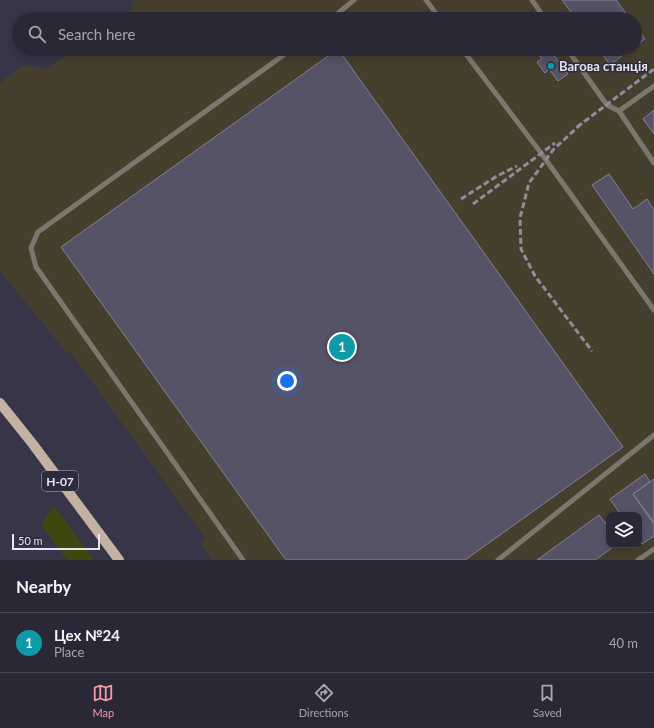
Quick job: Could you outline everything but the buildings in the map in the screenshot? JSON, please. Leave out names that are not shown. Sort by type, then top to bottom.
[{"type":"main road","name":"Н-07","points":[[0,403],[32,443],[119,560]]},
{"type":"lane","points":[[339,12],[354,0]]},
{"type":"lane","points":[[426,0],[435,12]]},
{"type":"lane","points":[[532,0],[540,12]]},
{"type":"lane","points":[[243,560],[36,267],[31,248],[38,232],[282,56]]},
{"type":"lane","points":[[467,56],[541,154],[654,310]]},
{"type":"lane","points":[[572,56],[607,105],[619,111],[654,163]]},
{"type":"lane","points":[[619,111],[654,86]]},
{"type":"lane","points":[[498,560],[654,435]]},
{"type":"lane","points":[[638,560],[654,549]]},
{"type":"shaded area","points":[[133,0],[654,0],[654,560],[212,560],[200,544],[205,538],[72,354],[65,351],[0,271],[0,83],[24,65],[46,69],[64,56],[642,56],[642,12],[127,12],[131,9]]},
{"type":"green space","points":[[54,506],[94,560],[67,560],[41,524]]},
{"type":"railway","points":[[577,127],[654,69]]},
{"type":"railway","points":[[581,124],[553,150],[529,183],[520,218],[521,249],[535,276],[592,351]]},
{"type":"railway","points":[[473,204],[555,143]]},
{"type":"railway","points":[[461,199],[497,176],[517,166]]},
{"type":"place","name":"Вагова станція","points":[[551,66]]},
{"type":"place","name":"Цех №24","points":[[342,347]]}]
